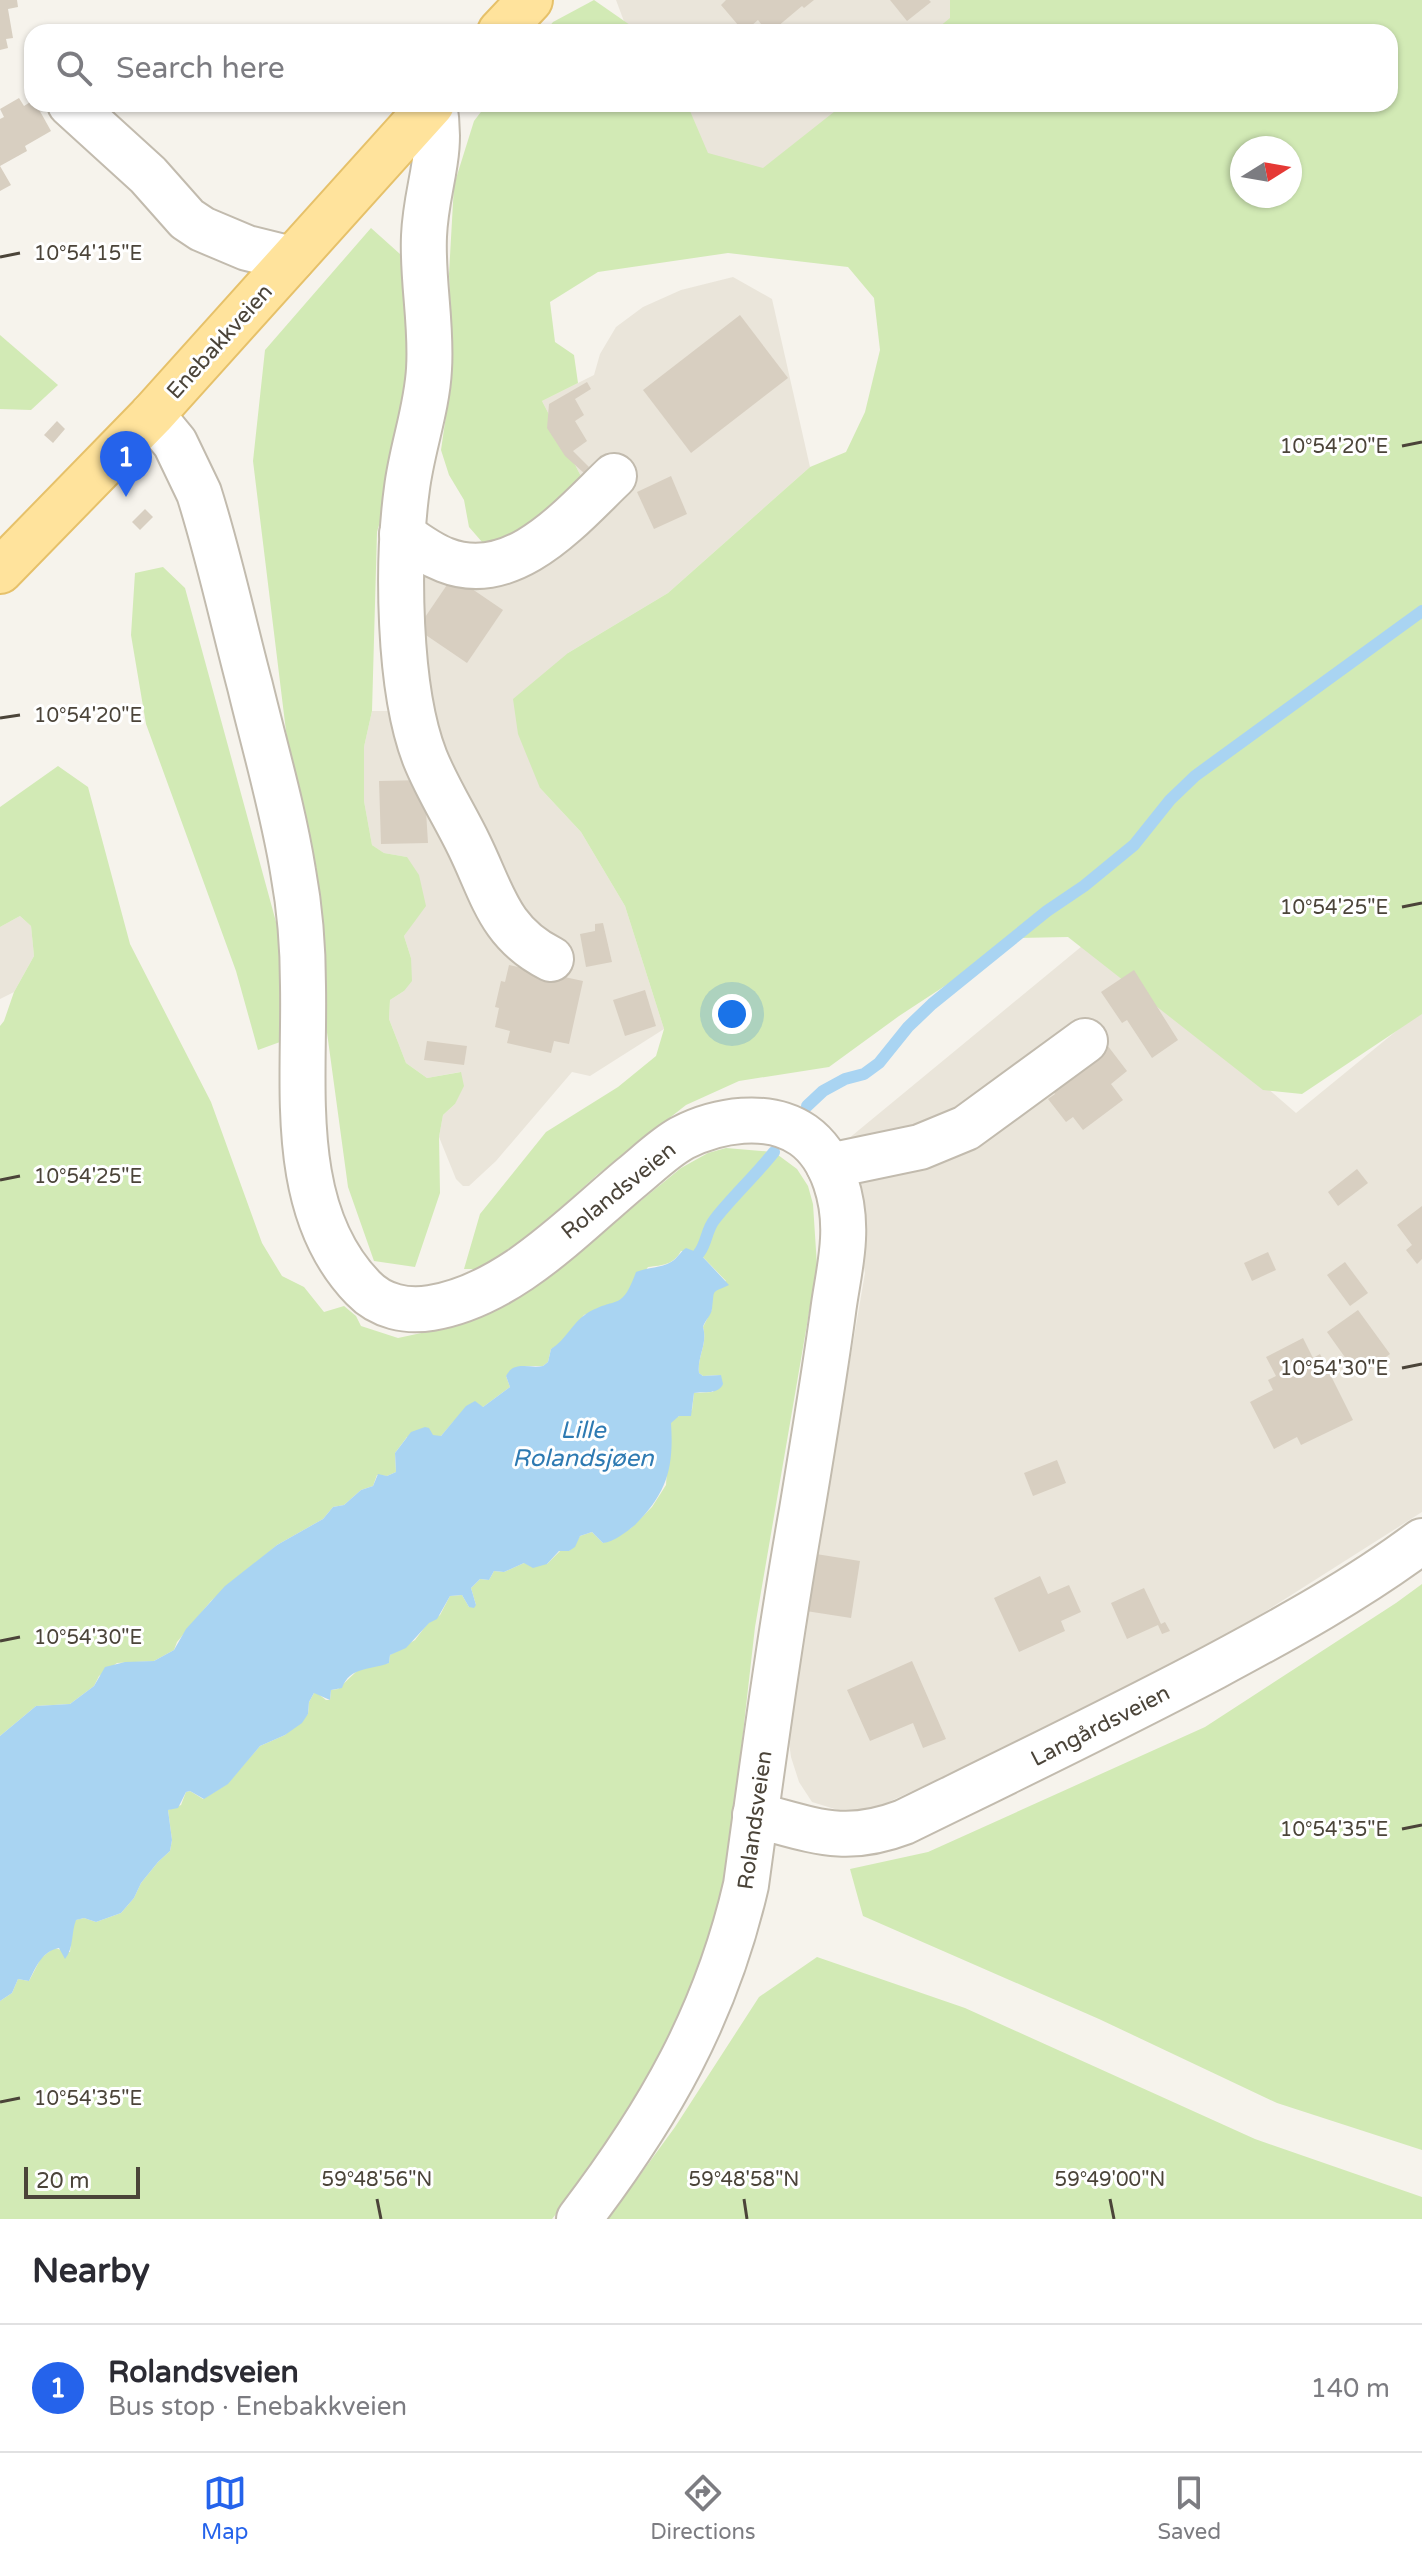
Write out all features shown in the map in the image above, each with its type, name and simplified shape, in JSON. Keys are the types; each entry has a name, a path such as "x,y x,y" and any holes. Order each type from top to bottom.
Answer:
{"main road":[{"path":"508,24 530,0"},
{"name":"Enebakkveien","path":"0,571 152,415 426,112"}],"street":[{"path":"79,112 148,175 187,219 202,229 247,248 292,259"},
{"path":"435,112 438,148 426,201 424,239 429,370 407,485 402,534 405,656 412,706 425,757 506,922 530,949 551,959"},
{"name":"Rolandsveien","path":"152,415 175,443 199,493 284,823 300,927 307,1163 314,1196 335,1250 363,1288 394,1307 416,1310 458,1302 481,1292 531,1260 677,1140 708,1127 731,1122 776,1123 798,1132 815,1145 829,1166 838,1191 843,1241 825,1374 778,1648 739,1915 730,1950 708,2009 661,2099 630,2150 579,2219"},
{"path":"402,534 448,562 477,565 501,563 526,553 554,533 614,476"},
{"path":"829,1166 920,1147 966,1128 1085,1041"},
{"name":"Langårdsveien","path":"755,1815 845,1835 877,1832 904,1822 1257,1644 1337,1597 1422,1541"}],"shaded area":[{"path":"616,0 972,0 958,24 625,24"},
{"path":"664,112 864,112 758,206"},
{"path":"733,277 772,299 810,467 668,593 568,653 540,788 581,832 625,906 664,1029 590,1076 572,1072 496,1161 469,1186 463,1186 456,1179 439,1137 443,1115 455,1104 460,1072 427,1078 406,1063 389,1019 390,1000 404,991 411,958 404,936 414,921 407,857 384,853 372,845 364,801 364,747 372,711 430,711 411,584 450,543 489,550 585,484 542,401 594,375 600,354 616,327 643,307 681,290"},
{"path":"20,916 31,926 34,956 14,992 0,999 0,927"},
{"path":"1093,937 1296,1113 1422,1010 1422,1512 1241,1627 999,1762 994,1754 873,1809 838,1810 812,1802 799,1782 787,1728 865,1273 842,1144"}],"green space":[{"path":"594,0 628,24 551,24"},
{"path":"950,0 1422,0 1422,1014 1302,1094 1263,1090 1068,937 1018,938 899,1016 829,1067 739,1081 686,1105 597,1175 493,1269 464,1269 480,1214 546,1132 618,1087 656,1056 664,1029 625,906 581,832 540,788 518,734 513,699 568,653 668,593 810,467 846,452 865,412 880,350 874,298 848,267 728,253 598,272 550,302 555,342 574,355 578,383 542,401 585,484 543,523 489,550 469,527 464,500 449,475 441,450 453,367 449,274 454,185 474,121 481,112 690,112 708,153 763,168 834,112 1398,112 1398,24 943,24 950,18"},
{"path":"371,228 400,254 408,280 412,391 407,429 377,532 372,711 364,747 364,801 372,845 384,853 407,857 419,875 426,906 404,936 411,958 412,981 390,1000 389,1019 406,1063 427,1078 461,1072 464,1086 455,1104 443,1115 439,1137 440,1193 415,1267 374,1261 348,1187 253,461 265,350"},
{"path":"0,335 58,385 31,410 0,409"},
{"path":"163,567 185,588 285,955 280,1042 258,1050 236,971 146,724 131,635 135,573"},
{"path":"58,766 88,787 130,944 211,1102 262,1243 282,1276 304,1287 324,1312 344,1306 356,1316 361,1326 398,1338 488,1314 583,1248 681,1168 708,1153 726,1148 774,1152 797,1169 808,1186 813,1204 817,1266 755,1627 724,1901 687,2010 603,2155 552,2219 0,2219 0,2001 12,1993 18,1979 29,1981 41,1958 54,1948 70,1952 75,1920 84,1918 96,1922 121,1913 134,1898 141,1883 170,1851 172,1840 168,1810 181,1805 186,1792 190,1791 203,1799 227,1784 260,1746 285,1735 308,1714 314,1693 330,1700 331,1690 338,1689 359,1669 389,1663 390,1655 415,1640 428,1623 440,1615 450,1596 462,1595 469,1607 476,1605 471,1588 480,1579 489,1580 494,1571 504,1572 524,1563 547,1564 560,1551 569,1551 580,1536 592,1532 603,1543 631,1528 652,1507 666,1485 670,1423 692,1410 694,1393 713,1392 721,1375 703,1376 699,1373 699,1367 703,1327 712,1309 712,1294 726,1281 699,1253 681,1251 671,1262 648,1267 629,1294 618,1302 584,1315 562,1343 551,1349 548,1362 543,1366 526,1366 506,1376 510,1387 483,1407 479,1406 453,1422 441,1436 407,1437 395,1453 396,1472 387,1476 377,1475 373,1486 361,1490 344,1505 333,1507 323,1519 277,1545 211,1601 177,1642 174,1650 154,1661 117,1663 70,1704 36,1706 0,1736 0,1026 34,956 31,926 20,916 0,927 0,807"},
{"path":"1422,1584 1422,2150 1277,2103 1099,2019 863,1916 850,1869 928,1852 1205,1727"},
{"path":"817,1957 965,2008 1255,2139 1422,2197 1422,2219 608,2219 675,2127 759,1997"}],"water":[{"name":"Lille Rolandsjøen","path":"686,1248 699,1253 729,1285 714,1295 703,1327 699,1367 699,1373 703,1376 721,1375 723,1384 715,1391 694,1393 691,1416 679,1416 671,1423 671,1453 666,1479 646,1513 635,1525 611,1541 603,1543 592,1532 580,1536 575,1547 569,1551 559,1551 547,1564 533,1568 524,1563 504,1572 494,1571 489,1580 480,1579 471,1588 476,1605 474,1608 469,1607 462,1595 450,1596 437,1619 429,1623 406,1648 390,1655 389,1663 356,1672 342,1688 331,1690 330,1700 314,1693 302,1723 260,1746 228,1784 204,1799 186,1792 178,1808 168,1810 172,1840 170,1851 141,1883 134,1898 121,1913 96,1922 84,1918 76,1920 65,1959 59,1948 48,1952 29,1981 18,1979 12,1993 0,2001 0,1736 36,1706 70,1704 94,1686 105,1667 125,1662 154,1661 174,1650 186,1629 225,1586 277,1545 323,1519 333,1507 344,1505 361,1490 373,1486 378,1474 387,1476 396,1472 395,1453 411,1432 425,1427 433,1435 441,1436 466,1406 475,1401 483,1407 510,1387 506,1376 513,1368 538,1367 548,1362 551,1349 581,1318 596,1308 622,1298 636,1272 667,1264"}],"building":[{"path":"0,0 17,0 18,7 8,9 13,38 6,39 8,48 0,50"},
{"path":"726,0 814,0 781,24 761,24 758,20 753,24 737,24 721,5"},
{"path":"890,0 929,0 931,2 907,21"},
{"path":"19,98 24,112 40,112 51,131 25,146 27,151 0,166 0,119 4,117 0,109"},
{"path":"0,166 11,185 0,191"},
{"path":"740,315 788,378 691,453 643,390"},
{"path":"587,382 591,389 575,399 584,415 575,421 587,441 573,451 589,467 584,473 565,456 547,428 549,404"},
{"path":"57,421 65,429 53,443 44,435"},
{"path":"671,476 687,514 654,529 637,492"},
{"path":"145,509 153,517 140,530 132,522"},
{"path":"453,576 503,610 467,663 417,629"},
{"path":"424,780 428,843 381,844 379,781"},
{"path":"603,923 612,962 586,967 580,934 595,931 595,924"},
{"path":"509,965 583,981 569,1044 554,1041 551,1053 507,1043 510,1031 495,1027 499,1008 495,1007 501,981 505,982"},
{"path":"1134,970 1178,1040 1152,1058 1127,1020 1122,1023 1101,992"},
{"path":"645,990 656,1026 625,1036 613,1000"},
{"path":"1101,1037 1127,1071 1111,1084 1123,1100 1083,1130 1073,1117 1066,1122 1048,1099 1055,1094 1045,1082"},
{"path":"427,1041 467,1046 464,1065 424,1060"},
{"path":"1357,1169 1368,1183 1338,1206 1328,1192"},
{"path":"1422,1206 1422,1259 1417,1264 1406,1250 1412,1245 1397,1225"},
{"path":"1268,1252 1276,1270 1252,1281 1244,1263"},
{"path":"1345,1262 1368,1293 1350,1306 1327,1275"},
{"path":"1358,1310 1390,1354 1359,1377 1327,1332"},
{"path":"1303,1338 1313,1358 1320,1354 1353,1420 1301,1445 1297,1437 1274,1449 1250,1402 1273,1390 1268,1380 1276,1376 1266,1357"},
{"path":"1057,1460 1066,1483 1033,1496 1024,1473"},
{"path":"816,1554 860,1561 851,1618 806,1611"},
{"path":"1040,1576 1048,1594 1069,1585 1081,1612 1061,1621 1065,1631 1019,1652 994,1598"},
{"path":"1144,1588 1161,1624 1165,1622 1170,1631 1162,1634 1158,1625 1127,1639 1111,1603"},
{"path":"912,1661 946,1739 923,1748 913,1723 870,1741 847,1690"}],"waterway":[{"path":"807,1106 823,1091 845,1079 864,1074 879,1063 908,1027 932,1004 1134,845 1170,800 1195,776 1422,611"},
{"path":"699,1253 715,1219 774,1152"}],"place":[{"name":"Rolandsveien","path":"126,497"}]}
